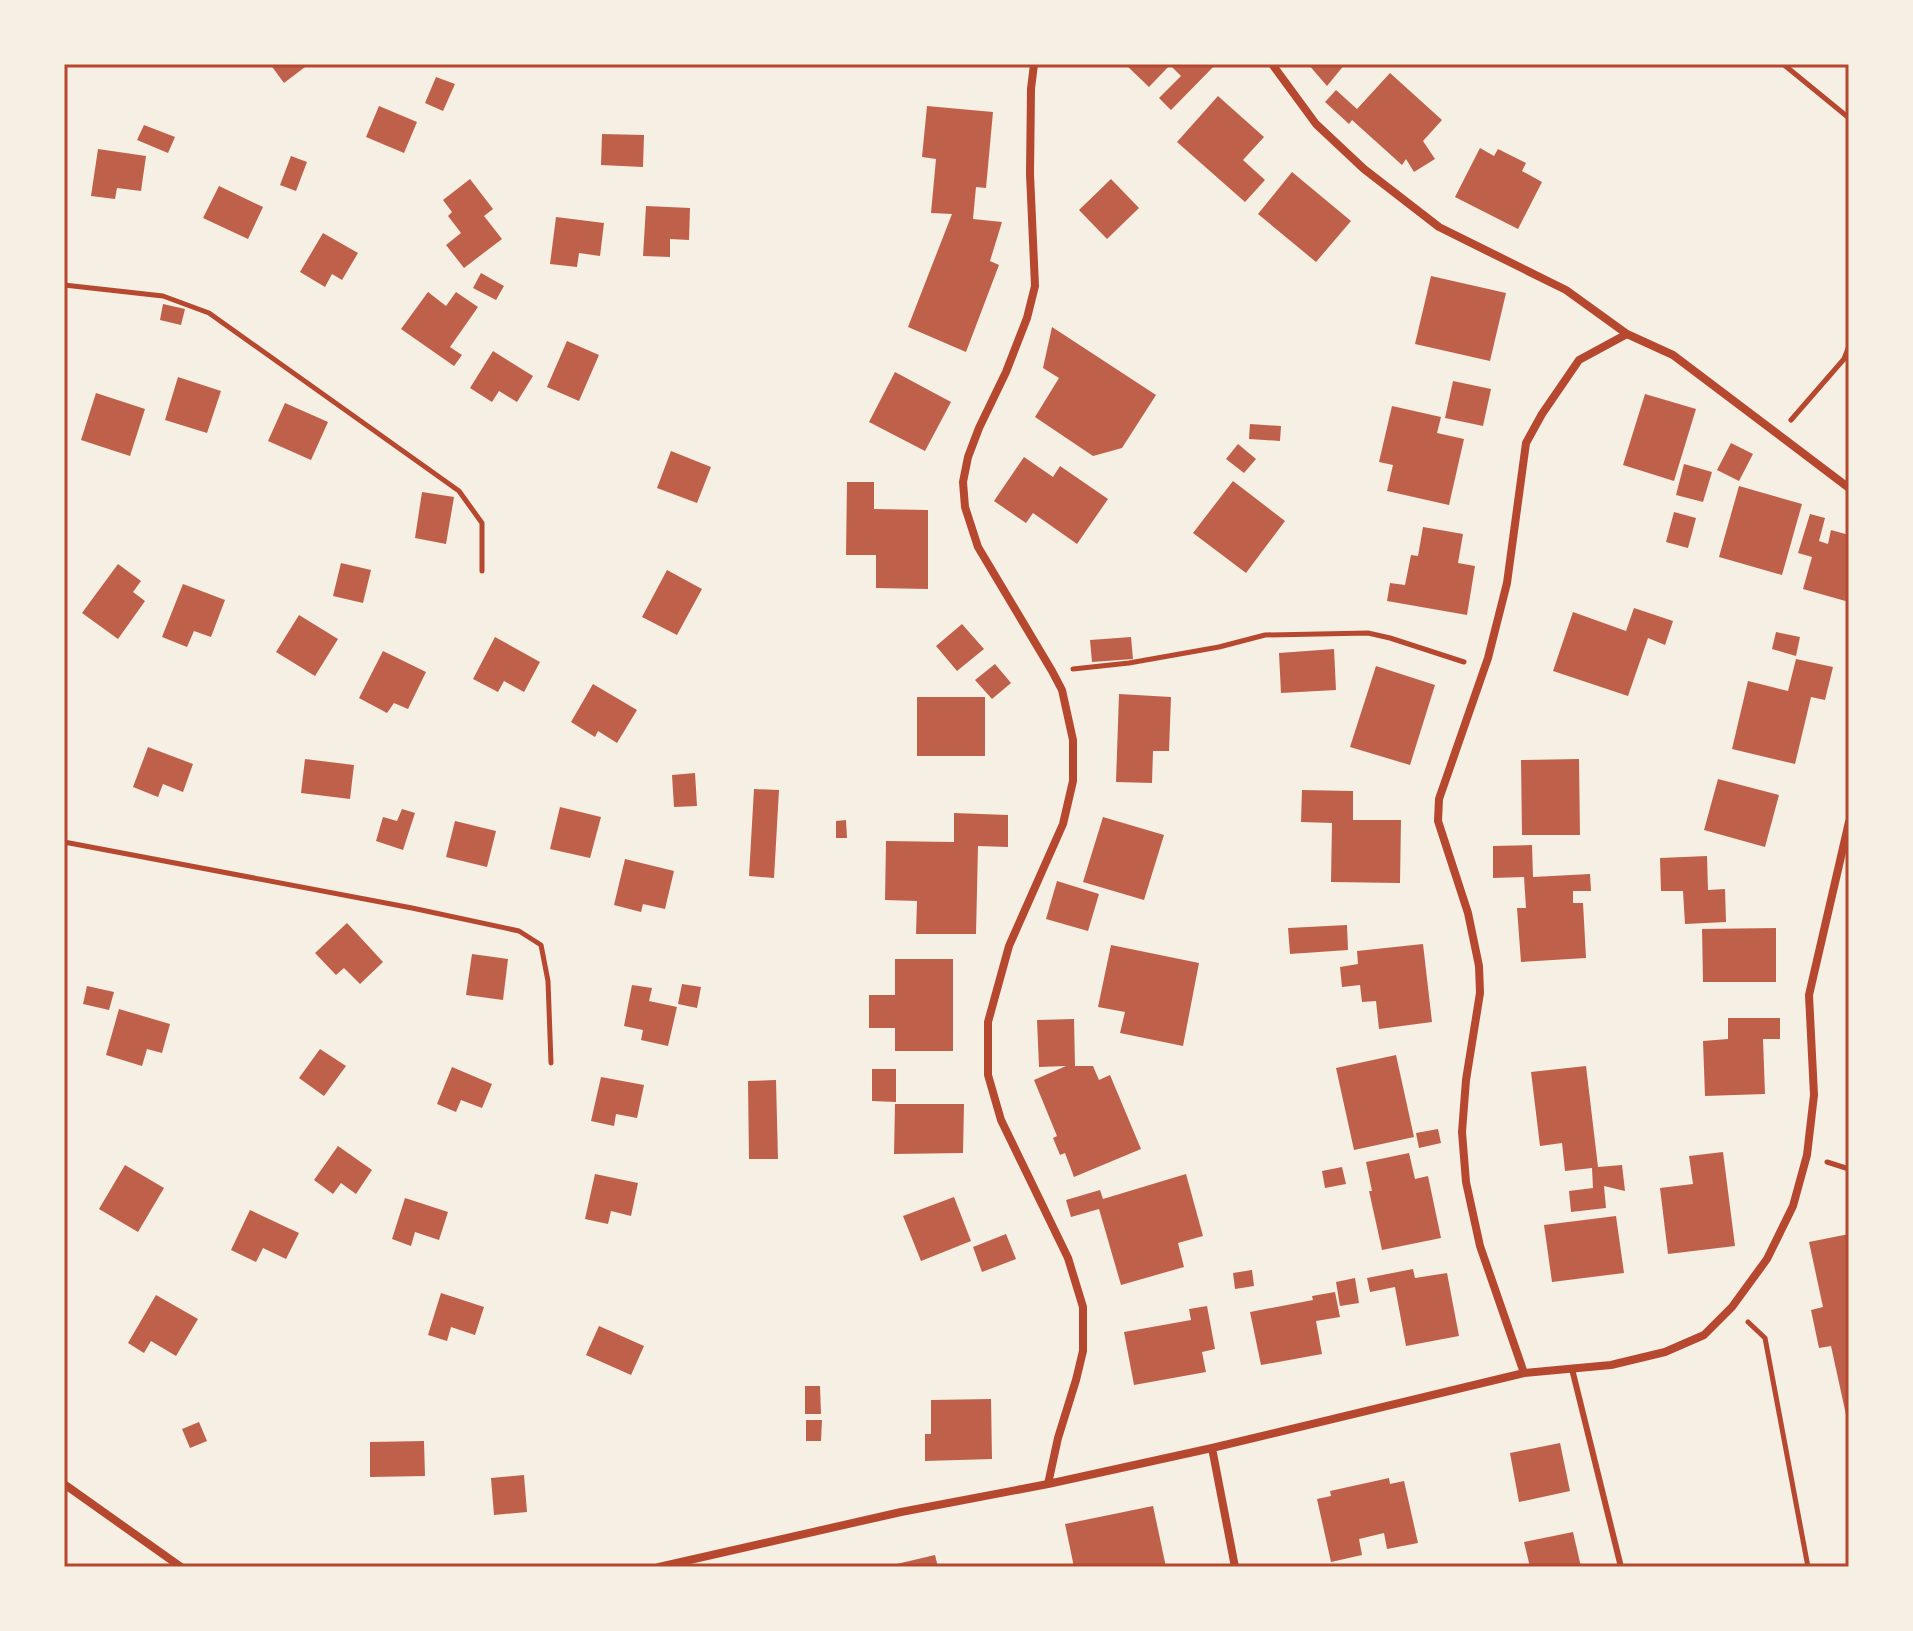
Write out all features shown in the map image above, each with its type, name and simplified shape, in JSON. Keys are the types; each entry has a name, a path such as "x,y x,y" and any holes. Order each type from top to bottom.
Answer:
{"street":[{"path":"1034,64 1030,174 1035,286 1027,318 1006,372 968,457 963,482 965,507 978,547 1042,651 1062,690 1073,740 1073,781 1063,824 1009,946 988,1022 988,1075 1001,1120 1068,1258 1083,1307 1083,1351 1048,1484"},
{"path":"1272,64 1316,124 1364,169 1439,227 1566,290 1627,334 1673,355 1849,488"},
{"path":"1524,1373 1480,1246 1466,1182 1462,1132 1466,1080 1480,993 1479,966 1468,913 1438,821 1439,799 1484,668 1507,583 1526,443 1579,360 1627,334"},
{"path":"659,1567 901,1512 1212,1448 1524,1373 1611,1365 1665,1352 1704,1335 1732,1307 1767,1259 1793,1206 1807,1155 1814,1095 1809,995 1849,822"},
{"path":"1212,1448 1235,1567"},
{"path":"64,1484 181,1567"}],"lane":[{"path":"1572,1369 1621,1567"}],"path":[{"path":"1783,64 1849,118"},
{"path":"64,285 163,296 209,313 459,491 482,523 482,571"},
{"path":"1778,435 1844,359 1849,346"},
{"path":"1052,671 1129,663 1219,647 1265,635 1368,633 1484,668"},
{"path":"64,842 519,931 541,945 548,981 551,1063"},
{"path":"1732,1307 1765,1338 1808,1567"}],"building":[{"path":"270,64 309,64 284,83"},
{"path":"1125,64 1216,64 1171,110 1159,98 1181,76 1170,65 1149,87"},
{"path":"1308,64 1345,64 1327,86"},
{"path":"1390,73 1442,120 1423,141 1435,159 1414,172 1406,159 1402,165 1352,120 1349,124 1325,102 1336,90 1357,109"},
{"path":"436,77 455,84 443,111 425,103"},
{"path":"1218,96 1264,137 1243,160 1265,180 1245,202 1177,142"},
{"path":"379,106 417,122 404,153 366,137"},
{"path":"927,106 993,112 986,188 976,187 973,219 1002,222 990,261 999,265 966,352 908,327 952,214 931,213 936,159 922,157"},
{"path":"144,125 175,137 168,153 137,140"},
{"path":"602,134 644,135 643,167 601,165"},
{"path":"1480,148 1494,156 1498,149 1526,163 1522,171 1542,182 1518,229 1455,197"},
{"path":"98,149 146,156 141,191 117,188 115,199 91,196"},
{"path":"291,156 307,162 296,191 280,185"},
{"path":"1292,172 1351,221 1316,262 1258,214"},
{"path":"470,179 493,209 484,216 502,239 464,268 446,245 461,233 448,216 452,212 443,200"},
{"path":"1111,179 1139,208 1107,239 1079,210"},
{"path":"219,186 263,207 248,239 203,218"},
{"path":"646,206 690,208 689,240 670,239 670,257 643,256"},
{"path":"556,217 604,223 600,256 579,253 577,267 550,264"},
{"path":"323,233 358,253 342,280 332,274 325,287 300,272"},
{"path":"481,273 504,286 496,300 473,288"},
{"path":"1431,276 1506,293 1490,361 1415,344"},
{"path":"428,292 446,306 456,292 478,307 450,347 462,355 454,366 401,329"},
{"path":"163,304 185,309 181,325 160,320"},
{"path":"1052,327 1156,395 1122,448 1093,456 1035,417 1059,378 1043,368"},
{"path":"567,341 599,355 579,401 547,387"},
{"path":"493,351 533,376 517,402 499,391 492,402 470,388"},
{"path":"895,372 951,402 925,451 869,422"},
{"path":"178,377 221,391 207,433 165,420"},
{"path":"1453,381 1491,389 1483,426 1445,418"},
{"path":"96,393 145,409 130,456 81,440"},
{"path":"1645,394 1696,409 1674,481 1623,465"},
{"path":"285,403 328,422 311,460 268,441"},
{"path":"1392,406 1441,417 1437,433 1464,439 1449,505 1387,491 1393,465 1379,462"},
{"path":"1250,424 1281,426 1280,441 1249,439"},
{"path":"1731,443 1753,454 1739,481 1717,470"},
{"path":"1238,444 1256,459 1244,473 1226,459"},
{"path":"671,451 711,467 697,503 657,488"},
{"path":"1024,457 1053,477 1060,466 1108,499 1077,544 1033,513 1026,523 994,501"},
{"path":"1684,464 1712,472 1703,502 1676,495"},
{"path":"1233,481 1285,521 1246,573 1193,533"},
{"path":"847,482 874,482 874,509 928,510 928,589 876,588 876,555 846,555"},
{"path":"1739,486 1802,504 1782,575 1719,557"},
{"path":"422,492 454,497 446,544 415,538"},
{"path":"1674,512 1696,518 1688,548 1666,542"},
{"path":"1810,514 1825,518 1819,541 1828,544 1831,530 1849,535 1849,602 1803,589 1812,557 1798,553"},
{"path":"1423,527 1463,534 1458,563 1475,566 1467,615 1387,601 1390,583 1405,585 1411,555 1418,556"},
{"path":"341,563 371,570 363,603 333,596"},
{"path":"118,564 141,581 133,592 145,601 118,639 82,613"},
{"path":"667,570 702,589 677,635 642,617"},
{"path":"183,584 225,600 211,637 194,631 187,647 162,637"},
{"path":"1634,608 1673,621 1665,645 1648,638 1628,696 1553,671 1573,612 1626,631"},
{"path":"299,615 338,639 315,676 276,652"},
{"path":"962,624 984,649 957,671 936,646"},
{"path":"1776,632 1800,637 1796,656 1772,649"},
{"path":"495,637 540,662 524,692 504,681 498,692 473,679"},
{"path":"1131,637 1133,659 1092,662 1090,640"},
{"path":"1334,649 1336,690 1281,693 1279,653"},
{"path":"383,651 426,672 408,709 394,703 387,713 359,698"},
{"path":"1796,659 1833,667 1825,700 1811,697 1795,764 1732,749 1748,681 1788,691"},
{"path":"995,664 1011,683 992,699 975,680"},
{"path":"1376,666 1435,685 1410,765 1350,747"},
{"path":"593,684 637,710 617,743 598,731 595,737 571,722"},
{"path":"1119,694 1171,697 1169,751 1153,751 1152,783 1116,782"},
{"path":"917,697 985,697 985,756 917,756"},
{"path":"148,747 193,764 183,792 163,784 158,797 133,787"},
{"path":"305,759 354,765 350,799 301,793"},
{"path":"1579,759 1580,835 1522,835 1521,760"},
{"path":"695,773 697,806 674,807 672,775"},
{"path":"1718,779 1779,795 1765,847 1704,830"},
{"path":"754,789 779,790 774,878 749,876"},
{"path":"1302,790 1353,791 1353,820 1401,820 1400,883 1331,882 1332,823 1301,822"},
{"path":"560,807 601,817 590,858 550,849"},
{"path":"402,809 415,813 403,850 376,841 383,817 397,821"},
{"path":"954,813 1008,815 1008,847 978,846 976,934 916,934 917,901 885,900 886,841 954,842"},
{"path":"1103,817 1164,835 1144,900 1083,882"},
{"path":"846,820 847,838 836,838 836,821"},
{"path":"455,821 496,831 487,867 446,857"},
{"path":"1532,845 1533,877 1590,874 1591,891 1573,891 1573,903 1583,903 1586,958 1521,962 1517,908 1526,908 1524,877 1493,878 1493,846"},
{"path":"1707,856 1708,890 1725,889 1726,922 1685,924 1683,891 1661,891 1660,858"},
{"path":"625,859 674,871 665,909 643,904 641,912 614,905"},
{"path":"1057,881 1099,894 1088,931 1046,919"},
{"path":"347,923 383,962 360,984 344,968 336,975 315,953"},
{"path":"1347,925 1348,950 1290,954 1288,928"},
{"path":"1776,928 1776,982 1703,982 1702,929"},
{"path":"1423,944 1432,1022 1379,1029 1376,1001 1362,1002 1360,985 1342,987 1340,967 1358,964 1357,951"},
{"path":"1111,945 1199,963 1183,1046 1120,1033 1125,1012 1098,1007"},
{"path":"472,954 508,959 503,1000 466,995"},
{"path":"895,959 953,959 953,1051 895,1051 895,1028 869,1028 869,995 895,995"},
{"path":"682,984 701,987 697,1008 678,1004"},
{"path":"632,985 652,988 649,1001 677,1007 668,1046 641,1040 643,1030 624,1026"},
{"path":"87,986 114,992 109,1010 83,1004"},
{"path":"119,1009 170,1024 162,1053 147,1049 142,1066 106,1055"},
{"path":"1728,1018 1780,1018 1780,1039 1763,1039 1765,1094 1705,1096 1703,1041 1728,1039"},
{"path":"1074,1019 1075,1066 1093,1066 1099,1080 1110,1075 1141,1149 1074,1177 1065,1153 1060,1155 1053,1138 1057,1136 1034,1080 1066,1066 1039,1067 1037,1020"},
{"path":"320,1049 346,1066 324,1096 299,1078"},
{"path":"1396,1055 1414,1137 1354,1150 1336,1068"},
{"path":"1586,1066 1598,1167 1622,1165 1625,1191 1604,1186 1606,1208 1571,1212 1569,1191 1593,1188 1592,1168 1565,1171 1562,1143 1540,1146 1531,1072"},
{"path":"452,1067 492,1084 482,1108 461,1100 456,1112 437,1104"},
{"path":"872,1069 896,1069 896,1102 872,1101"},
{"path":"601,1077 644,1085 637,1118 616,1114 614,1126 591,1121"},
{"path":"776,1080 778,1159 749,1159 748,1081"},
{"path":"895,1104 964,1104 963,1153 894,1154"},
{"path":"1438,1129 1441,1143 1419,1148 1416,1133"},
{"path":"338,1146 372,1170 356,1194 341,1183 333,1194 314,1180"},
{"path":"1723,1152 1735,1246 1668,1254 1660,1188 1693,1184 1689,1156"},
{"path":"1409,1153 1415,1179 1428,1176 1441,1238 1382,1250 1366,1162"},
{"path":"125,1165 164,1188 138,1232 99,1209"},
{"path":"1342,1167 1346,1184 1325,1188 1322,1171"},
{"path":"595,1174 638,1183 631,1216 611,1211 608,1224 585,1219"},
{"path":"1186,1174 1203,1236 1178,1243 1184,1267 1121,1285 1099,1209 1071,1217 1066,1200 1100,1190 1103,1199"},
{"path":"954,1197 971,1241 921,1261 903,1216"},
{"path":"405,1198 448,1212 439,1240 415,1232 411,1246 392,1239"},
{"path":"250,1210 299,1233 286,1259 263,1248 256,1262 231,1250"},
{"path":"1616,1216 1624,1273 1552,1282 1544,1225"},
{"path":"1006,1234 1016,1259 982,1272 973,1247"},
{"path":"1849,1234 1848,1424 1831,1346 1819,1348 1811,1310 1823,1307 1809,1242"},
{"path":"1413,1269 1415,1278 1447,1273 1459,1336 1406,1346 1395,1287 1370,1292 1367,1278"},
{"path":"1252,1270 1254,1286 1235,1289 1233,1273"},
{"path":"1355,1278 1359,1303 1340,1306 1336,1282"},
{"path":"1335,1292 1340,1317 1316,1321 1322,1354 1261,1365 1250,1312 1313,1300 1312,1296"},
{"path":"441,1293 484,1307 475,1335 451,1327 447,1341 428,1335"},
{"path":"156,1295 198,1319 176,1356 151,1341 144,1353 128,1343"},
{"path":"1207,1306 1215,1349 1202,1352 1206,1372 1134,1385 1124,1332 1191,1320 1189,1309"},
{"path":"599,1326 644,1346 631,1375 586,1355"},
{"path":"805,1386 820,1386 821,1414 805,1414"},
{"path":"991,1399 992,1459 925,1461 925,1434 931,1434 931,1400"},
{"path":"806,1420 822,1420 821,1441 806,1441"},
{"path":"199,1422 207,1441 190,1448 182,1429"},
{"path":"424,1441 425,1476 370,1477 370,1442"},
{"path":"1560,1443 1570,1491 1519,1502 1510,1453"},
{"path":"524,1475 527,1512 494,1515 491,1478"},
{"path":"1389,1478 1390,1484 1404,1481 1418,1543 1387,1549 1384,1533 1359,1539 1362,1555 1331,1562 1317,1499 1331,1496 1330,1491"},
{"path":"1153,1506 1166,1567 1074,1567 1065,1524"},
{"path":"1573,1532 1581,1567 1530,1567 1524,1542"},
{"path":"935,1555 938,1567 888,1567 888,1566"}]}
